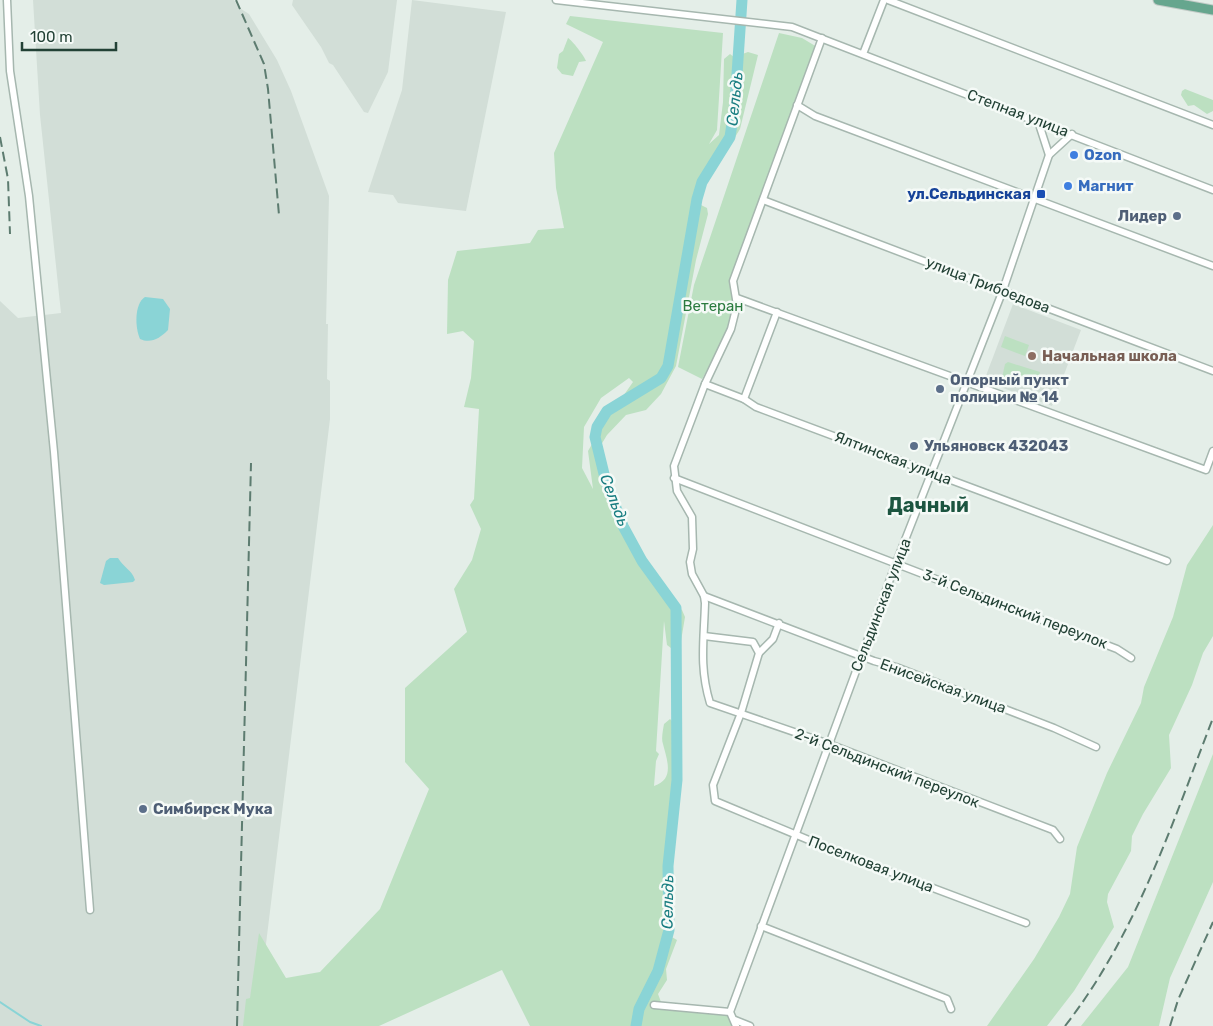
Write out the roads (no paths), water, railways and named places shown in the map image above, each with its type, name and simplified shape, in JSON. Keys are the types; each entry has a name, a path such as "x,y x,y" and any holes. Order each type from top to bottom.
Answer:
{"main road":[{"path":"1158,0 1213,10"}],"street":[{"path":"7,0 10,71 29,196 54,452 90,910"},
{"name":"Степная улица","path":"556,0 792,27 1213,190"},
{"path":"863,54 886,0 1213,125"},
{"path":"759,653 753,642 704,636 704,596 692,574 690,562 693,549 692,518 678,491 674,478 674,466 705,384 727,342 737,305 737,298 732,290 733,281 822,38"},
{"path":"797,106 815,116 1213,266"},
{"path":"1038,121 1049,155"},
{"name":"Сельдинская улица","path":"730,1012 760,926 896,563 1003,290 1049,155 1072,134"},
{"name":"улица Грибоедова","path":"763,200 1213,371"},
{"path":"737,298 1206,470 1213,451"},
{"path":"744,399 777,312"},
{"name":"Ялтинская улица","path":"705,384 744,399 756,407 1167,561"},
{"name":"3-й Сельдинский переулок","path":"674,478 1116,649 1131,658"},
{"name":"Енисейская улица","path":"704,596 779,623 861,656 896,667 1036,721 1096,747"},
{"path":"741,713 759,653 773,639 779,623"},
{"name":"2-й Сельдинский переулок","path":"704,636 702,672 710,703 829,744 1053,830 1060,839"},
{"name":"Поселковая улица","path":"741,713 714,785 713,797 718,804 1026,922"},
{"path":"760,926 947,999 951,1009"},
{"path":"654,1006 730,1012 736,1023 750,1026"}],"water":[{"path":"145,297 163,299 170,309 168,330 159,338 148,341 140,339 136,316 141,300"},
{"path":"110,558 118,558 135,580 133,582 104,585 100,583 106,561"}],"waterway":[{"name":"Сельдь","path":"636,1026 639,1009 658,971 669,930 668,866 677,780 676,608 642,561 623,526 606,482 595,437 597,427 607,411 661,378 668,366 697,199 702,182 730,137 735,104 742,0"},
{"path":"0,1002 30,1022 41,1026"}],"railway":[{"path":"236,0 264,64 268,89 279,215"},
{"path":"0,137 8,179 10,234"},
{"path":"237,1026 251,463"},
{"path":"1065,1026 1090,991 1132,917 1167,838 1213,718"},
{"path":"1170,1026 1178,1000 1213,922"}],"place":[{"name":"Ozon","path":"1074,155"},
{"name":"Магнит","path":"1068,186"},
{"name":"ул.Сельдинская","path":"1041,194"},
{"name":"Лидер","path":"1177,216"},
{"name":"Начальная школа","path":"1032,356"},
{"name":"Опорный пункт полиции № 14","path":"940,389"},
{"name":"Ульяновск 432043","path":"914,446"},
{"name":"Симбирск Мука","path":"143,809"}],"district":[{"name":"Дачный","path":"928,505"}],"park label":[{"name":"Ветеран","path":"713,306"}]}
